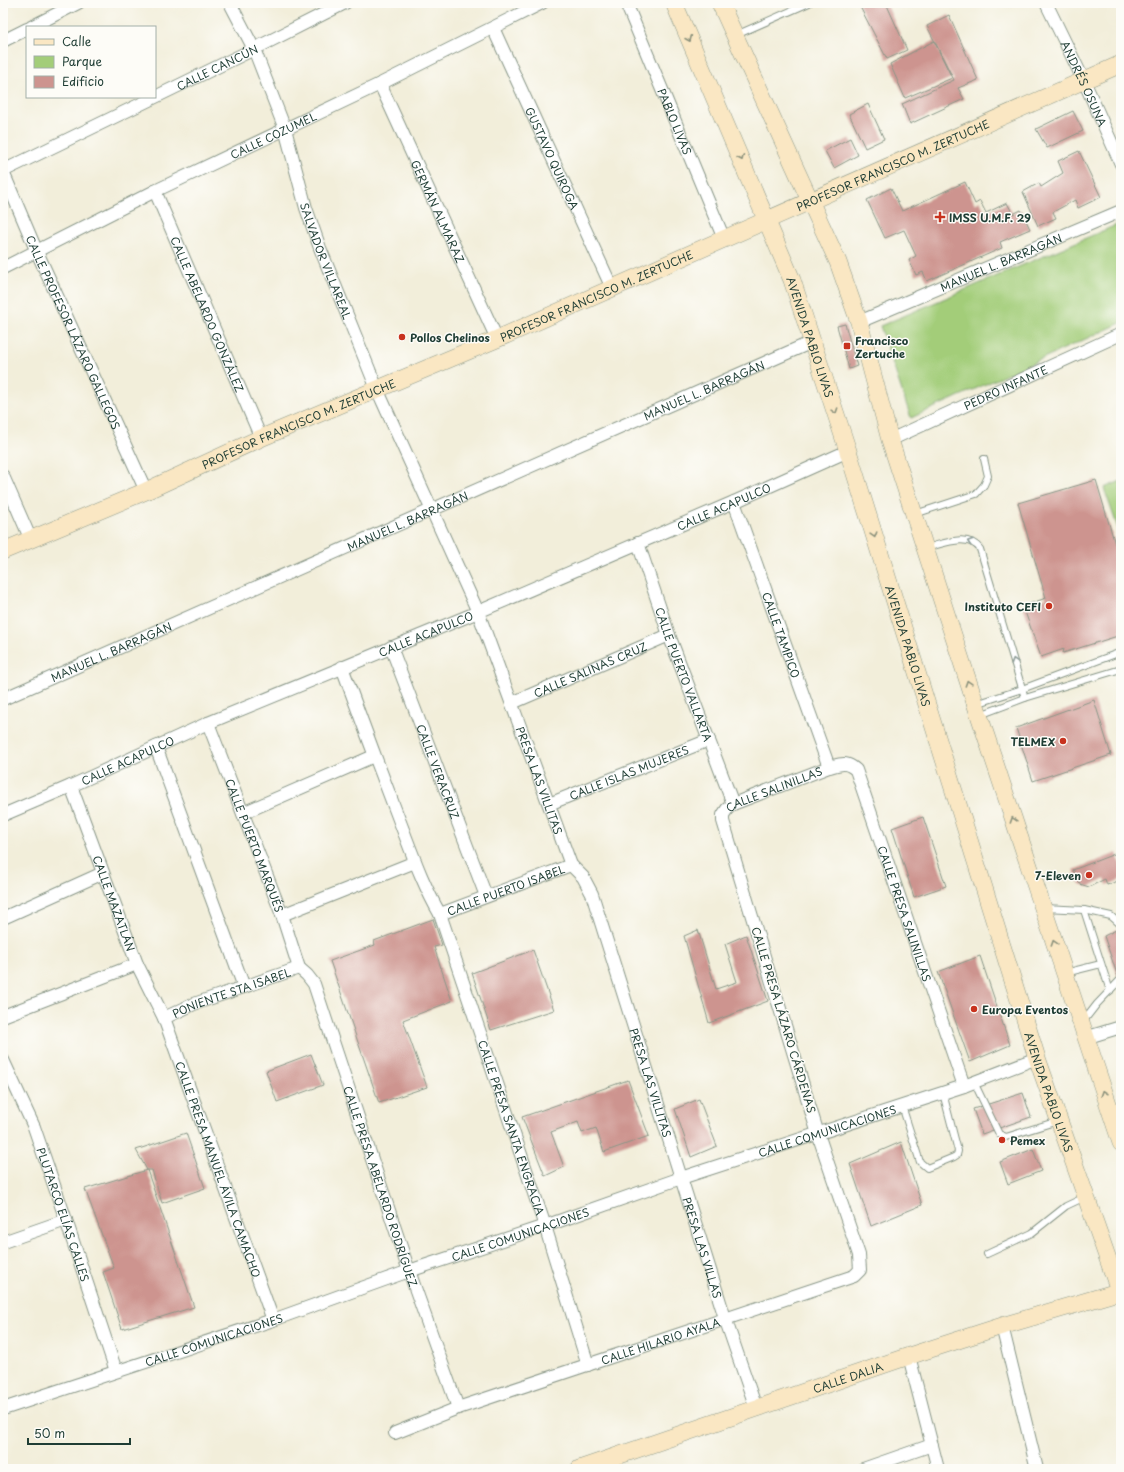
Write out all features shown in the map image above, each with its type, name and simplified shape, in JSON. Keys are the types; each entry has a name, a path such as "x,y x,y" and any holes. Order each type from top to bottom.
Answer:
{"main road":[{"name":"AVENIDA PABLO LIVAS","path":"674,3 792,280 848,451 1037,1058 1120,1293"},
{"path":"720,3 838,262 859,322 890,440 1042,908 1121,1143"},
{"name":"PROFESOR FRANCISCO M. ZERTUCHE","path":"3,551 146,490 261,438 496,339 724,240 810,200 1121,64"},
{"name":"CALLE DALIA","path":"582,1468 909,1356 1002,1326 1120,1293"}],"street":[{"path":"33,26 78,3"},
{"name":"SALVADOR VILLAREAL","path":"230,3 254,49 285,129 306,208 320,248 377,389"},
{"name":"CALLE CANCÚN","path":"156,97 345,3"},
{"name":"CALLE COZUMEL","path":"3,268 154,191 380,84 542,3"},
{"name":"PABLO LIVAS","path":"626,3 724,240"},
{"name":"ANDRÉS OSUNA","path":"1046,3 1084,81 1121,164"},
{"name":"GUSTAVO QUIROGA","path":"493,28 612,288"},
{"path":"3,41 26,30"},
{"name":"GERMÁN ALMARAZ","path":"380,84 496,339"},
{"name":"CALLE CANCÚN","path":"3,172 154,98"},
{"name":"CALLE PROFESOR LÁZARO GALLEGOS","path":"3,172 37,252 146,490"},
{"name":"CALLE ABELARDO GONZÁLEZ","path":"154,191 261,438"},
{"name":"MANUEL L. BARRAGÁN","path":"859,322 1121,210"},
{"name":"PEDRO INFANTE","path":"890,440 1121,334"},
{"name":"MANUEL L. BARRAGÁN","path":"3,699 812,342"},
{"name":"PRESA LAS VILLITAS","path":"377,389 478,612 571,865 583,877 592,894 681,1178"},
{"name":"CALLE ACAPULCO","path":"3,815 71,786 208,723 478,612 734,502 848,451"},
{"path":"3,476 31,540"},
{"name":"CALLE TAMPICO","path":"734,502 829,767"},
{"name":"CALLE PUERTO VALLARTA","path":"638,543 669,635 733,804"},
{"name":"CALLE SALINAS CRUZ","path":"512,703 669,635"},
{"name":"CALLE VERACRUZ","path":"391,647 486,896"},
{"path":"342,667 374,756 415,862 430,898 440,914"},
{"name":"CALLE PUERTO MARQUÉS","path":"208,723 282,915 299,968"},
{"name":"CALLE ISLAS MUJERES","path":"549,804 709,740"},
{"path":"156,747 244,987"},
{"path":"243,813 374,756"},
{"name":"CALLE PRESA SALINILLAS","path":"829,767 844,763 851,765 856,770 969,1084"},
{"name":"CALLE SALINILLAS","path":"723,815 733,804 829,767"},
{"name":"CALLE MAZATLÁN","path":"71,786 137,964 164,1018"},
{"name":"CALLE PRESA LÁZARO CÁRDENAS","path":"723,815 818,1134 859,1255 860,1270"},
{"path":"282,915 415,862"},
{"name":"CALLE PUERTO ISABEL","path":"440,914 571,865"},
{"path":"3,918 103,873"},
{"name":"CALLE PRESA SANTA ENGRACIA","path":"440,914 545,1226 588,1365"},
{"path":"3,1016 137,964"},
{"name":"PONIENTE STA ISABEL","path":"164,1018 194,1004 299,968"},
{"name":"CALLE PRESA ABELARDO RODRÍGUEZ","path":"299,968 314,984 409,1271 458,1408"},
{"name":"CALLE PRESA MANUEL ÁVILA CAMACHO","path":"164,1018 273,1320"},
{"path":"1083,1032 1121,1027"},
{"name":"CALLE COMUNICACIONES","path":"3,1409 273,1320 409,1271 545,1226 681,1178 943,1093 1037,1058"},
{"name":"PLUTARCO ELÍAS CALLES","path":"3,1060 34,1127 116,1371"},
{"name":"PRESA LAS VILLAS","path":"681,1178 756,1408"},
{"path":"3,1242 66,1220"},
{"name":"CALLE HILARIO AYALA","path":"395,1433 458,1408 854,1276 860,1270"},
{"path":"1002,1326 1037,1469"},
{"path":"909,1356 938,1469"},
{"path":"862,1469 932,1445"}],"lane":[{"path":"735,36 809,3"},
{"path":"915,514 976,494 984,485 988,476 984,459"},
{"path":"926,548 957,540 966,540 972,541 980,549 1025,698"},
{"path":"977,710 1022,689 1121,652"},
{"path":"977,710 1025,698 1121,669"},
{"path":"1042,908 1084,910 1111,916 1121,925"},
{"path":"1084,910 1110,991"},
{"path":"1064,973 1101,964"},
{"path":"1083,1032 1097,1004 1119,981"},
{"path":"969,1084 999,1134 1006,1137 1059,1121"},
{"path":"902,1106 920,1162 927,1168 954,1157 957,1155 958,1151 943,1093"},
{"path":"987,1254 1032,1233 1066,1206 1086,1196"}],"green space":[{"path":"1121,223 1121,323 911,418 880,326"},
{"path":"1121,481 1121,534 1120,534 1104,488"}],"building":[{"path":"858,3 886,3 907,50 887,59"},
{"path":"949,15 978,80 958,88 964,99 910,124 902,104 954,80 927,26"},
{"path":"934,41 952,78 905,98 890,64"},
{"path":"868,104 884,139 865,148 849,114"},
{"path":"1073,111 1083,131 1047,148 1036,129"},
{"path":"850,138 858,155 834,168 825,151"},
{"path":"1079,151 1101,197 1078,208 1075,200 1053,212 1056,218 1038,226 1023,192 1039,183 1041,187 1063,173 1058,161"},
{"path":"965,182 975,204 980,201 986,213 1007,203 1013,214 1021,210 1030,229 1000,242 1002,248 927,281 923,272 916,275 909,260 916,256 904,230 885,238 867,200 891,188 902,211"},
{"name":"Francisco Zertuche","path":"845,324 857,366 849,369 837,326"},
{"path":"1096,480 1115,544 1121,542 1121,635 1063,653 1064,649 1041,657 1023,606 1046,598 1018,503"},
{"name":"TELMEX","path":"1094,700 1111,755 1033,781 1016,728"},
{"path":"923,817 946,886 914,897 892,828"},
{"path":"1117,853 1121,865 1121,880 1107,885 1105,879 1089,887 1080,884 1073,870"},
{"path":"433,919 442,945 434,947 452,1001 403,1020 427,1087 379,1103 330,961 375,945 374,941"},
{"path":"1118,929 1121,939 1121,986 1104,936"},
{"path":"698,930 716,989 737,982 725,944 746,935 768,1001 709,1023 684,936"},
{"path":"533,950 554,1010 491,1030 472,973"},
{"name":"Europa Eventos","path":"980,956 1010,1045 970,1062 938,972"},
{"path":"311,1054 323,1085 277,1102 266,1071"},
{"path":"628,1080 649,1136 604,1152 596,1128 582,1133 578,1122 551,1132 564,1167 545,1176 522,1117"},
{"path":"1023,1093 1031,1117 982,1134 973,1109"},
{"path":"699,1099 717,1146 691,1157 675,1109"},
{"path":"186,1133 205,1188 162,1203 152,1170 147,1170 136,1150"},
{"path":"901,1142 922,1205 871,1226 850,1164"},
{"path":"1033,1149 1041,1171 1008,1184 1000,1162"},
{"path":"147,1170 194,1307 122,1329 103,1272 114,1268 85,1189"}],"place":[{"name":"IMSS U.M.F. 29","path":"940,217"},
{"name":"Pollos Chelinos","path":"402,337"},
{"name":"Francisco Zertuche","path":"847,346"},
{"name":"Instituto CEFI","path":"1049,606"},
{"name":"TELMEX","path":"1063,741"},
{"name":"7-Eleven","path":"1089,875"},
{"name":"Europa Eventos","path":"974,1009"},
{"name":"Pemex","path":"1002,1140"}]}
